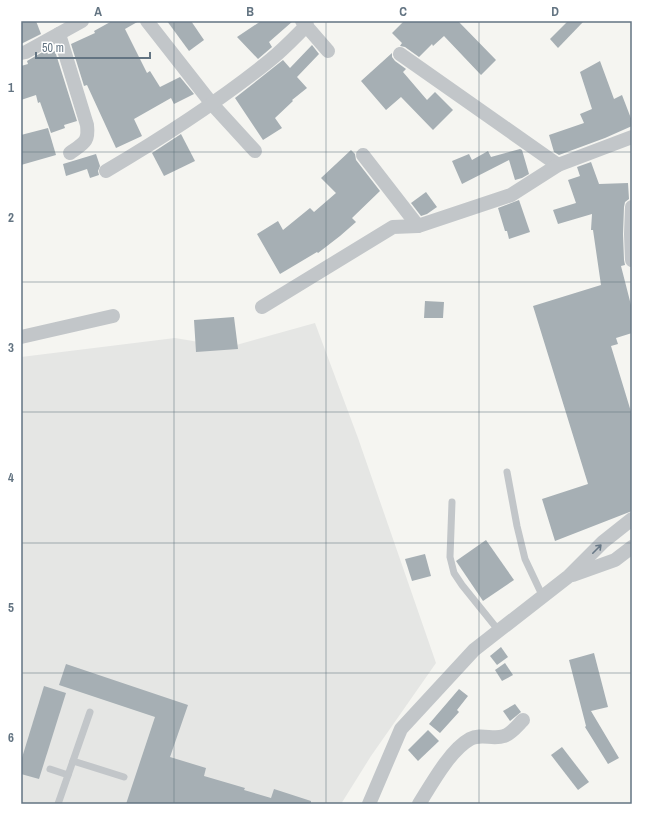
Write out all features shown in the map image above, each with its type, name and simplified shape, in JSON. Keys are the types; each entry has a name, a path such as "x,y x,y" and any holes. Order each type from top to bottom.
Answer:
{"street":[{"path":"21,53 26,52 82,21"},
{"path":"147,21 212,104 255,151"},
{"path":"106,171 212,104 270,60 305,23 328,51"},
{"path":"59,34 87,125 88,135 84,143 70,152"},
{"path":"400,54 558,165"},
{"path":"262,307 393,227 418,226 511,195 558,165 632,137"},
{"path":"363,155 418,226"},
{"path":"632,207 632,260"},
{"path":"21,337 113,316"},
{"path":"369,804 401,729 474,650 569,576 604,542 632,518"},
{"path":"569,576 615,560 632,547"},
{"path":"419,804 448,760 460,747 470,739 478,736 504,736 510,733 523,720"}],"lane":[{"path":"507,472 517,526 525,558 543,597"},
{"path":"452,502 450,557 454,573 498,631"},
{"path":"58,804 90,712"},
{"path":"73,761 124,778"},
{"path":"50,769 68,774"}],"shaded area":[{"path":"315,323 358,438 436,663 371,756 341,804 21,804 21,357 175,338 229,347"}],"building":[{"path":"21,21 36,21 41,34 21,44"},
{"path":"112,21 139,21 125,29 147,73 150,71 160,87 180,77 194,94 174,104 171,98 134,119 142,136 116,148 87,85 84,86 71,44 95,33 94,31"},
{"path":"167,21 191,21 204,40 189,51"},
{"path":"261,21 293,21 269,42 272,47 258,59 237,37"},
{"path":"404,21 458,21 496,60 481,75 444,36 433,46 432,44 419,57 405,47 400,46 402,43 392,33"},
{"path":"568,21 584,21 558,48 550,39"},
{"path":"312,45 319,54 297,77 307,88 292,100 293,101 275,118 282,128 263,140 235,98 283,60 290,68"},
{"path":"46,50 48,54 55,51 77,121 64,125 65,128 51,133 36,95 21,100 21,66 28,64 27,61"},
{"path":"392,53 392,57 395,61 406,69 403,72 427,100 435,92 453,110 433,130 401,97 386,110 361,81"},
{"path":"600,61 614,99 622,95 632,121 632,126 559,155 554,152 549,135 584,123 580,114 592,109 580,72"},
{"path":"48,128 56,155 21,165 21,135"},
{"path":"181,134 195,161 164,176 152,153"},
{"path":"520,149 522,150 529,174 515,180 509,160 462,184 452,161 469,154 472,160 488,151 491,157"},
{"path":"351,150 355,154 356,160 380,191 352,218 356,222 340,236 318,253 317,252 280,274 257,234 278,221 283,230 310,208 314,212 336,193 321,178"},
{"path":"96,154 100,166 98,171 99,175 90,178 87,169 66,176 63,164"},
{"path":"591,162 599,184 628,183 629,199 625,202 624,207 623,234 625,265 621,266 632,309 632,333 616,338 618,344 611,346 632,415 632,511 555,541 542,499 588,484 533,306 601,285 593,230 591,230 592,214 558,224 553,210 576,203 568,180 580,176 577,167"},
{"path":"426,192 437,207 421,216 411,203"},
{"path":"519,200 530,232 509,239 498,208"},
{"path":"425,301 444,302 443,318 424,318"},
{"path":"234,317 238,349 196,352 194,320"},
{"path":"486,540 514,580 483,601 456,561"},
{"path":"425,554 431,576 412,581 405,559"},
{"path":"501,647 508,657 497,665 490,656"},
{"path":"594,653 608,707 591,711 619,758 608,764 585,727 586,726 569,660"},
{"path":"505,663 513,675 502,681 495,670"},
{"path":"66,664 188,705 170,757 206,768 204,776 245,788 244,790 271,798 274,789 311,801 311,804 126,804 155,717 59,685"},
{"path":"44,686 66,693 39,779 21,774 21,761"},
{"path":"459,689 468,696 457,710 459,712 440,733 429,724"},
{"path":"515,704 521,712 510,721 503,711"},
{"path":"428,730 439,741 418,761 408,750"},
{"path":"562,747 589,782 578,790 551,755"}]}
